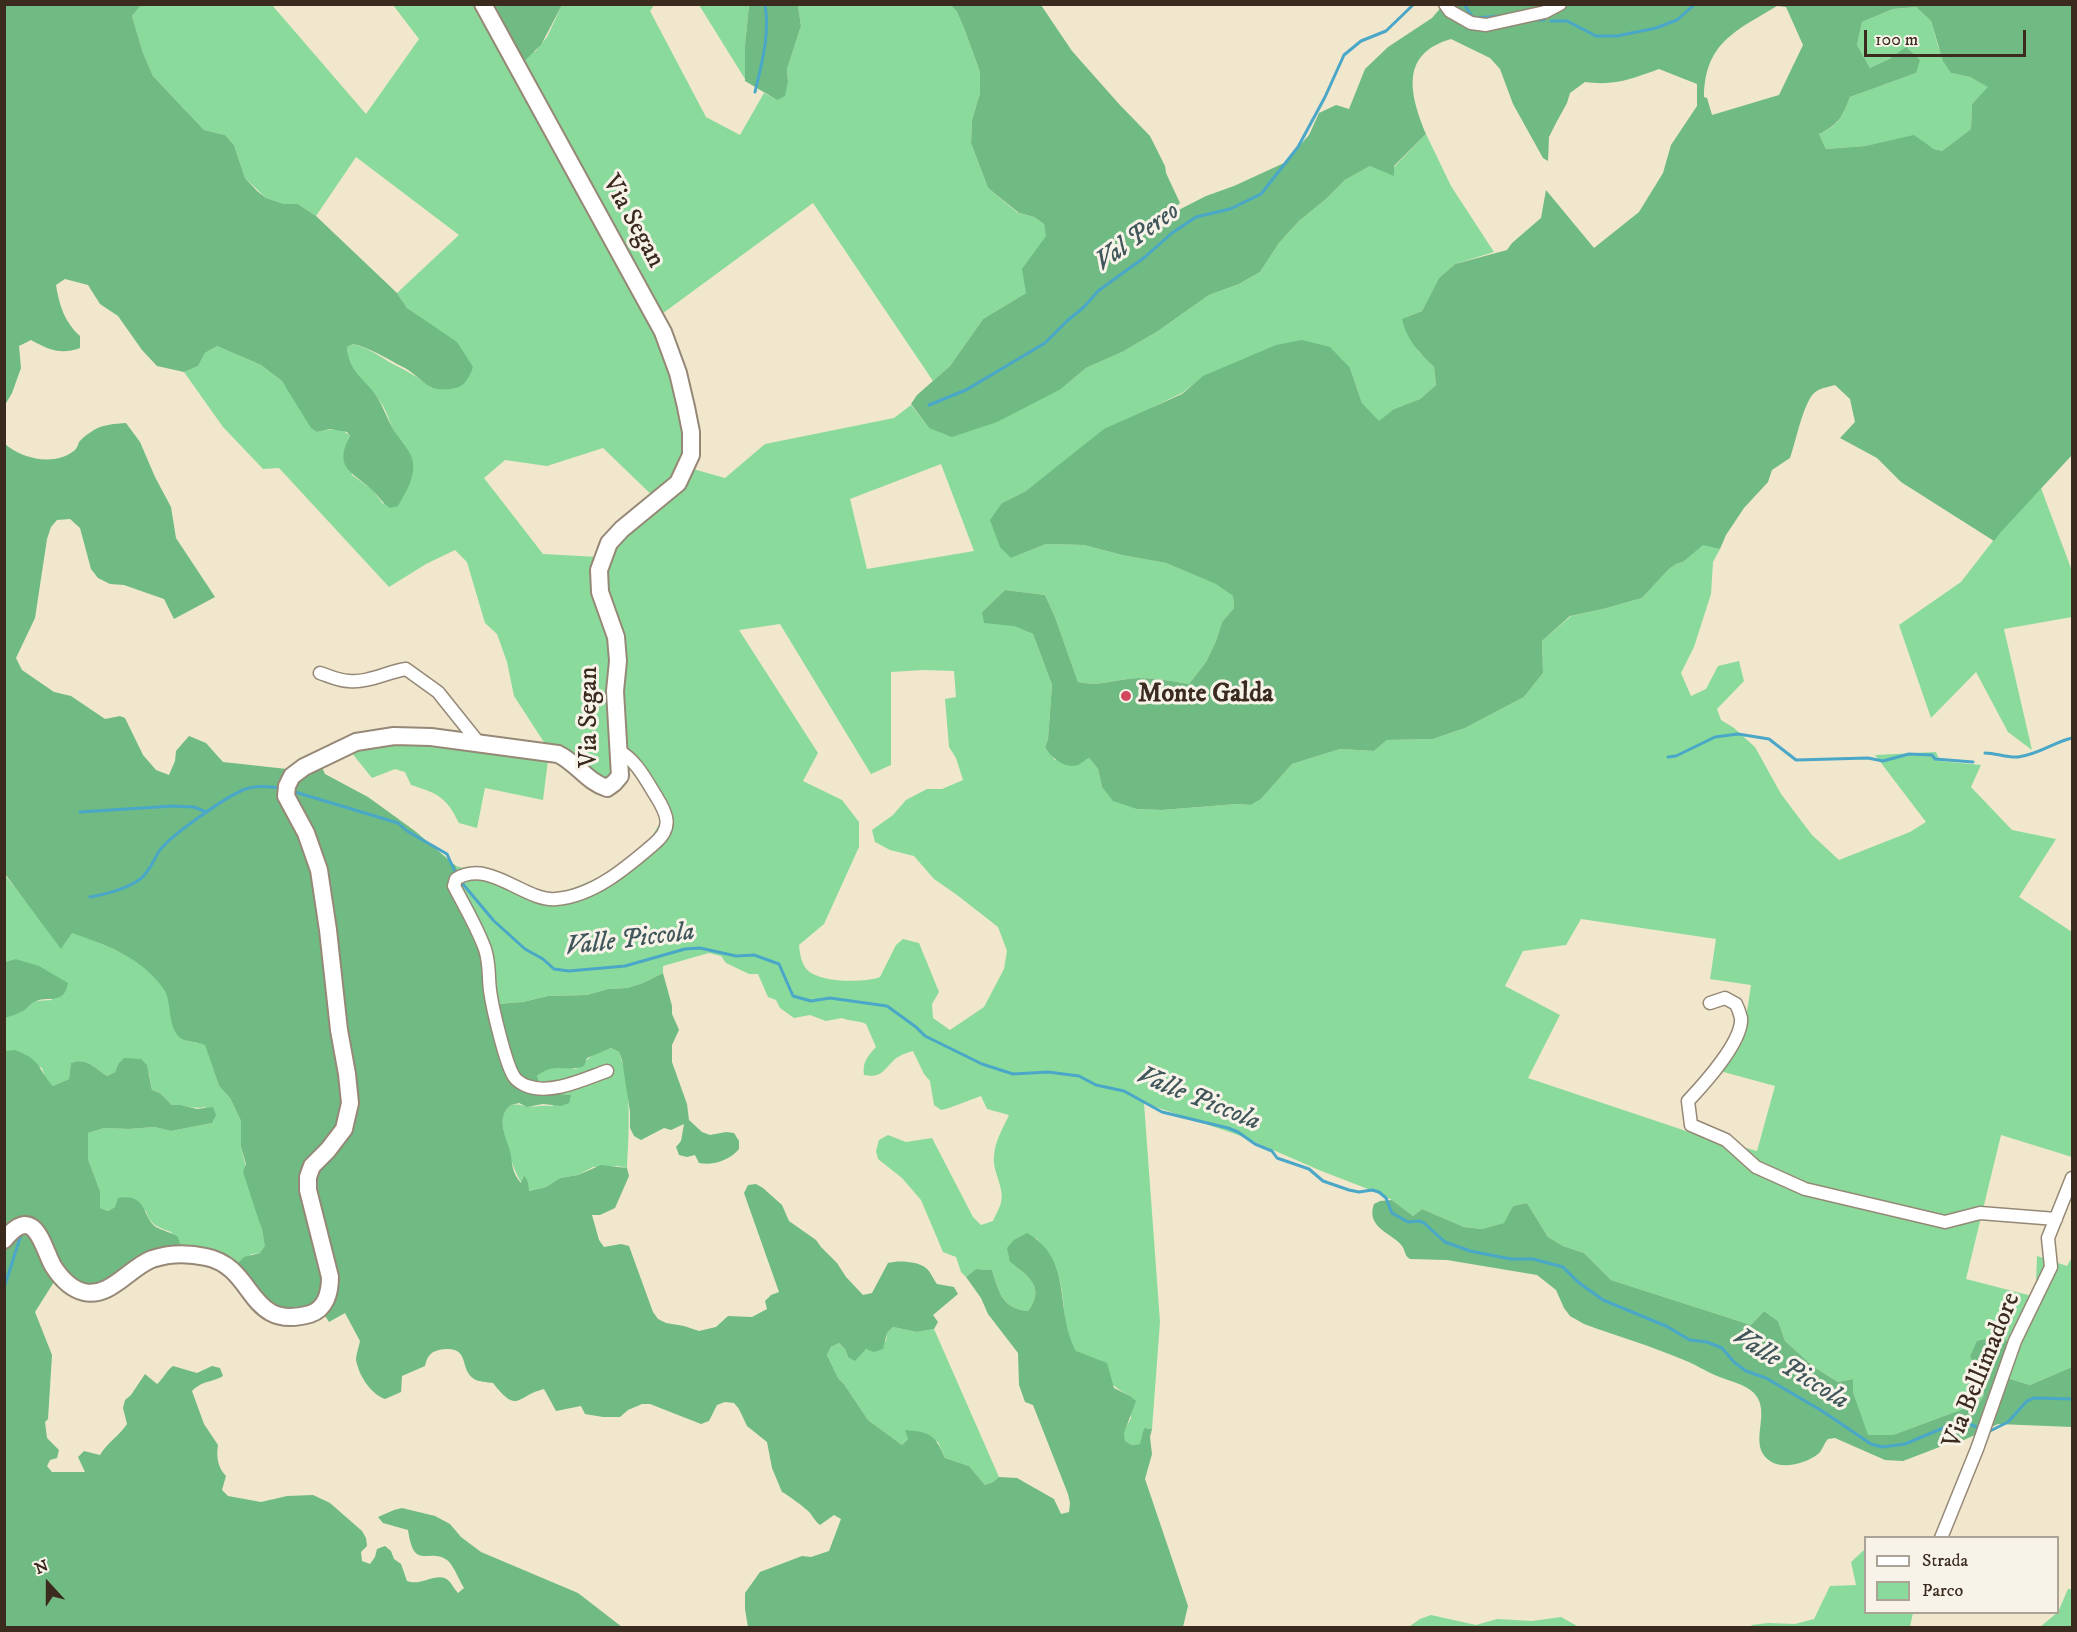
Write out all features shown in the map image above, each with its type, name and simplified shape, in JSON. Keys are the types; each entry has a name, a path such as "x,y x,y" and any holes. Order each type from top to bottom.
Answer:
{"street":[{"name":"Via Segan","path":"4,1240 11,1231 21,1226 31,1227 42,1239 52,1264 62,1277 72,1287 82,1292 92,1293 105,1290 151,1260 170,1255 187,1254 209,1257 229,1267 272,1315 293,1319 314,1313 324,1304 330,1291 330,1277 308,1190 308,1177 312,1166 344,1129 350,1103 319,870 306,833 286,796 287,786 292,776 304,767 356,742 394,736 478,742 558,754 569,759 591,782 607,788 620,776 615,691 618,661 616,637 600,592 599,570 609,543 622,529 678,483 691,455 690,423 678,373 663,332 483,4"},
{"path":"1445,4 1450,11 1472,23 1486,25 1545,12 1560,4"},
{"path":"320,674 349,681 368,680 391,671 406,669 438,692 478,742"},
{"path":"608,1071 548,1089 526,1086 515,1079 494,1009 490,988 490,970 485,950 477,929 454,886 456,879 465,873 476,874 497,878 539,897 554,900 573,895 608,880 662,838 668,825 666,814 630,757 619,751"},
{"path":"1710,1003 1725,998 1736,1004 1741,1019 1733,1045 1705,1083 1688,1101 1691,1125 1726,1140 1756,1167 1805,1189 1945,1221 1980,1213 2056,1219"},
{"name":"Via Bellimadore","path":"1942,1536 1977,1449 2015,1341 2050,1266 2048,1238 2073,1178"}],"green space":[{"path":"5,4 141,5 132,16 143,53 153,76 204,130 225,135 234,145 245,178 257,191 266,198 284,204 298,204 316,216 397,293 407,308 457,342 473,367 467,380 461,386 445,389 429,386 407,369 366,348 353,344 347,347 352,366 375,394 394,431 412,458 412,477 398,506 390,508 387,506 348,469 343,456 350,436 347,432 330,429 317,432 311,428 282,381 261,365 217,346 205,353 198,366 184,372 157,366 142,350 118,316 100,304 88,285 65,279 56,285 57,292 67,319 80,336 80,348 67,351 55,350 31,340 19,346 21,368 5,405"},
{"path":"141,5 272,5 366,114 419,39 393,5 484,5 535,52 547,37 562,5 654,5 650,11 706,117 740,135 764,93 777,100 788,81 787,69 801,26 798,5 951,5 964,28 980,72 980,93 972,120 971,143 988,188 1018,213 1034,217 1044,224 1047,236 1041,246 1026,293 983,319 950,366 933,381 813,203 655,319 683,389 686,467 725,478 765,444 894,418 911,405 929,428 1061,389 1086,368 1122,352 1158,331 1209,295 1239,284 1260,272 1279,243 1299,221 1345,180 1370,166 1394,167 1426,134 1451,186 1494,252 1455,264 1439,278 1422,311 1407,317 1418,351 1434,367 1436,385 1420,399 1394,409 1379,422 1362,403 1350,368 1204,376 1182,393 1153,407 1026,491 1002,503 1011,558 1046,544 1084,545 1166,563 1217,584 1233,596 1234,608 1222,622 1206,662 1189,684 1138,678 1094,684 1078,682 1045,595 1005,590 982,612 1033,634 1052,685 1048,739 1045,747 1055,760 1089,758 1098,769 1102,787 1137,809 1162,810 1251,805 1261,799 1292,764 1340,749 1374,751 1387,740 1433,739 1465,728 1524,697 1543,673 1542,641 1571,616 1642,598 1669,569 1683,562 1703,544 1720,549 1713,562 1711,594 1694,647 1681,673 1691,696 1706,689 1718,666 1739,661 1744,681 1717,709 1721,720 1734,728 1755,747 1781,794 1812,835 1839,860 1910,832 1926,822 1875,755 1936,752 1940,761 1981,765 1971,787 2012,830 2056,839 2019,897 2072,932 2072,1157 2001,1135 1966,1279 2032,1296 2036,1282 2037,1256 2067,1266 2072,1257 2072,1367 2030,1385 2000,1376 1996,1336 1978,1341 1970,1356 1975,1370 1973,1386 1984,1395 1979,1403 1893,1435 1867,1435 1853,1392 1853,1379 1838,1382 1814,1367 1785,1341 1778,1321 1764,1311 1751,1325 1611,1280 1584,1253 1563,1246 1548,1237 1527,1203 1513,1206 1505,1223 1482,1229 1464,1227 1422,1209 1413,1216 1392,1200 1368,1189 1241,1136 1144,1103 1160,1322 1152,1429 1144,1428 1141,1444 1132,1445 1125,1441 1123,1433 1131,1418 1130,1396 1113,1385 1071,1344 1058,1275 1047,1252 1036,1238 1010,1262 1028,1277 1035,1289 1033,1303 1028,1311 1019,1310 1003,1298 992,1270 976,1269 966,1277 961,1272 956,1257 943,1252 921,1200 902,1178 878,1159 876,1151 879,1140 888,1135 906,1142 932,1138 973,1217 981,1225 993,1221 1002,1197 994,1162 995,1150 1009,1115 987,1109 981,1096 941,1110 934,1105 930,1081 913,1051 896,1058 878,1075 864,1075 868,1056 876,1047 866,1024 842,1018 826,1021 810,1015 794,1018 780,1008 776,1000 768,997 758,974 749,974 726,963 721,956 709,953 663,966 663,973 627,988 608,989 587,995 548,996 523,1002 486,1005 485,996 492,970 464,897 456,866 499,877 533,892 556,895 598,878 646,847 661,821 656,796 624,752 609,785 549,752 543,800 485,788 477,828 459,823 450,807 441,798 411,785 405,772 395,769 372,778 347,747 389,737 549,750 514,696 507,662 497,634 485,623 467,562 455,550 426,564 389,587 279,468 263,469 223,427 184,372 198,366 205,353 217,346 261,365 282,381 317,432 339,430 350,436 347,442 352,475 373,490 383,504 412,459 392,427 378,398 356,373 347,347 353,344 368,350 412,374 432,388 421,318 407,308 397,293 459,235 356,157 316,216 298,204 284,204 266,198 245,178 234,145 225,135 204,130 153,76 143,53 132,16","holes":["603,448 659,502 599,557 543,554 484,478 505,460 547,466","941,464 974,551 867,569 850,499","780,624 871,774 891,765 891,672 954,671 956,697 945,699 949,747 956,758 963,780 942,789 927,789 906,800 893,815 872,830 875,842 890,850 914,856 934,879 998,927 1007,951 1004,969 984,1007 950,1030 933,1018 932,1004 939,992 919,943 903,939 896,945 880,977 873,979 846,981 828,979 809,972 804,966 799,945 824,924 859,847 859,822 842,800 803,781 818,753 739,630","1581,919 1716,939 1710,979 1751,985 1743,1039 1720,1071 1775,1086 1757,1151 1695,1134 1528,1078 1560,1015 1505,986 1523,951 1566,945"]},
{"path":"484,5 562,5 541,45 519,66"},
{"path":"699,5 749,5 745,45 745,79"},
{"path":"749,5 798,5 801,26 787,69 788,81 785,96 777,100 745,81 745,45"},
{"path":"951,5 1041,5 1072,51 1150,136 1180,203 1165,217 1206,196 1284,163 1309,135 1319,113 1336,105 1349,109 1365,69 1388,47 1432,18 1443,5 2072,5 2072,455 1994,541 1901,482 1877,458 1840,438 1855,422 1850,399 1835,385 1824,388 1815,392 1809,400 1790,458 1772,470 1768,482 1744,508 1726,535 1720,549 1703,545 1683,562 1669,569 1642,598 1570,616 1542,641 1543,673 1524,697 1465,728 1433,739 1387,740 1374,751 1340,749 1292,764 1261,799 1251,805 1162,810 1137,809 1113,801 1102,787 1098,769 1089,758 1075,766 1065,765 1055,759 1045,747 1048,739 1052,685 1033,634 1014,626 984,623 982,612 1005,590 1045,595 1078,682 1101,683 1138,678 1189,684 1206,662 1222,622 1234,608 1233,596 1216,584 1166,563 1084,545 1046,544 1011,558 1000,547 990,520 1002,503 1026,491 1104,429 1182,394 1203,376 1276,345 1302,340 1330,347 1350,368 1362,403 1379,421 1394,409 1420,399 1436,385 1434,367 1410,340 1402,319 1422,311 1439,278 1455,264 1507,250 1541,218 1546,190 1594,248 1639,212 1663,173 1671,145 1697,106 1697,84 1659,69 1615,82 1585,82 1570,93 1549,137 1548,161 1543,158 1513,104 1500,69 1490,58 1451,39 1434,46 1416,65 1413,78 1416,105 1426,134 1394,166 1394,176 1370,166 1345,180 1299,221 1279,243 1260,272 1239,284 1209,295 1158,331 1122,352 1086,368 1061,389 997,422 952,437 929,428 911,404 917,395 950,366 983,319 1026,293 1022,269 1046,236 1044,224 1034,217 1019,213 988,188 971,143 972,120 980,93 980,72 957,12","holes":["1777,6 1786,7 1803,45 1779,95 1712,115 1707,98 1704,97 1710,63 1717,51 1736,31","1916,7 1931,21 1943,61 1951,73 1970,77 1988,87 1972,104 1971,129 1942,151 1934,149 1914,135 1865,146 1826,149 1819,134 1839,120 1850,97 1916,73 1920,60 1906,47 1891,58 1870,68 1857,45 1862,22 1893,9"]},
{"path":"1916,7 1931,21 1938,46 1951,73 1970,77 1989,87 1972,104 1971,129 1942,151 1934,149 1914,136 1865,146 1826,149 1819,134 1839,120 1850,97 1916,73 1891,58 1870,68 1857,45 1862,22 1893,9"},
{"path":"126,423 140,442 171,507 176,538 215,597 174,619 164,599 124,585 110,584 98,578 91,569 80,528 70,519 57,520 51,527 47,539 35,618 16,658 22,670 54,692 71,696 105,719 120,716 125,718 143,755 156,770 169,775 175,761 176,751 189,736 206,743 223,762 296,770 318,759 325,774 368,797 415,831 456,866 464,897 492,970 485,996 486,1005 523,1002 548,996 587,995 608,989 627,988 663,973 672,1014 679,1030 672,1045 672,1062 687,1104 689,1120 702,1132 710,1135 734,1133 739,1141 739,1149 726,1159 704,1164 699,1163 695,1155 687,1157 679,1155 676,1147 681,1141 684,1124 671,1130 664,1128 641,1140 634,1136 630,1128 630,1112 622,1060 619,1052 611,1048 587,1058 584,1066 549,1069 537,1076 546,1089 571,1095 569,1103 561,1106 543,1104 527,1107 519,1103 511,1105 506,1110 503,1117 504,1130 518,1179 521,1183 524,1175 529,1191 546,1187 560,1178 578,1175 601,1165 627,1168 629,1176 615,1208 600,1215 592,1215 599,1240 604,1247 621,1244 629,1246 653,1312 658,1319 699,1331 716,1327 728,1316 752,1317 767,1309 765,1301 771,1295 779,1292 744,1193 748,1185 756,1184 763,1188 782,1205 789,1221 816,1240 863,1295 872,1293 888,1263 908,1262 926,1268 937,1284 954,1287 958,1294 933,1315 938,1322 934,1329 917,1332 893,1327 887,1333 883,1349 874,1352 866,1349 855,1361 848,1357 845,1349 839,1343 831,1347 827,1355 838,1378 868,1420 902,1445 908,1439 905,1430 931,1436 945,1458 969,1466 985,1485 999,1477 1017,1478 1054,1499 1061,1514 1069,1512 1068,1494 1033,1405 1025,1402 1019,1385 1018,1353 988,1314 981,1298 966,1277 976,1269 992,1270 1000,1292 1007,1303 1019,1310 1028,1311 1033,1303 1035,1289 1028,1277 1010,1262 1007,1248 1014,1240 1027,1233 1042,1244 1057,1271 1070,1336 1076,1351 1107,1363 1114,1388 1136,1401 1124,1433 1125,1441 1132,1445 1140,1444 1144,1428 1152,1429 1150,1437 1152,1454 1145,1479 1188,1606 1183,1627 748,1627 745,1593 760,1572 802,1556 811,1557 829,1551 841,1519 834,1515 820,1525 810,1513 782,1492 772,1468 767,1442 747,1426 734,1403 725,1402 717,1405 709,1421 701,1424 650,1404 642,1404 628,1410 620,1417 585,1414 581,1406 556,1411 544,1389 513,1401 501,1393 493,1383 474,1379 469,1375 460,1354 449,1349 433,1352 425,1366 402,1376 401,1392 385,1399 370,1389 360,1372 356,1360 360,1341 345,1313 329,1322 320,1308 275,1316 232,1270 244,1257 260,1253 265,1246 243,1172 246,1164 241,1147 241,1121 230,1098 219,1086 205,1045 182,1039 177,1034 163,988 134,960 72,933 61,949 5,874 4,443 11,449 29,457 58,458 75,450 82,438 90,432 110,425"},
{"path":"2041,488 2072,571 2072,617 2004,629 2032,750 2008,732 1976,672 1931,718 1899,625 1961,582 1999,533"},
{"path":"4,874 62,947 72,932 124,954 148,970 165,990 175,1031 188,1041 205,1044 219,1086 230,1098 241,1121 241,1147 266,1247 260,1253 252,1254 232,1270 183,1254 171,1232 152,1222 146,1211 115,1207 108,1211 100,1208 100,1191 88,1159 88,1133 104,1128 154,1127 171,1131 212,1123 205,1107 172,1105 160,1093 152,1090 149,1073 118,1064 115,1072 107,1076 82,1061 71,1063 69,1079 53,1086 45,1077 42,1068 5,1051 5,1018 22,1011 35,1001 52,1000 15,959 5,962"},
{"path":"15,959 39,966 68,983 63,995 54,999 39,1000 23,1011 5,1018 5,962"},
{"path":"611,1048 619,1052 628,1095 627,1168 593,1167 578,1175 560,1178 546,1187 528,1191 528,1182 523,1176 522,1183 508,1151 503,1122 505,1112 511,1105 552,1106 570,1095 546,1089 537,1076 555,1067 576,1069 594,1054"},
{"path":"15,1050 35,1061 53,1086 69,1079 71,1063 86,1062 107,1076 115,1072 118,1064 124,1058 141,1059 147,1065 152,1090 160,1093 172,1105 197,1109 213,1107 216,1115 212,1123 171,1131 154,1127 104,1128 88,1133 88,1159 100,1191 100,1208 108,1211 115,1207 118,1198 135,1199 156,1227 178,1237 183,1254 155,1259 96,1295 59,1274 35,1312 52,1355 48,1419 45,1422 47,1438 59,1450 57,1458 50,1460 47,1466 52,1472 85,1472 78,1457 84,1451 100,1455 124,1428 127,1424 123,1408 125,1400 145,1374 157,1384 173,1366 197,1373 212,1366 220,1368 223,1376 200,1385 192,1391 204,1424 218,1445 218,1462 226,1476 222,1490 228,1496 261,1502 287,1496 313,1495 330,1503 362,1531 367,1546 361,1552 362,1561 370,1564 377,1549 385,1546 391,1551 394,1559 401,1564 407,1581 418,1582 445,1578 458,1593 464,1588 447,1560 418,1555 414,1551 408,1530 383,1523 378,1517 402,1508 435,1516 450,1524 461,1537 481,1552 578,1593 622,1627 5,1627 4,1051"},
{"path":"1392,1200 1413,1216 1422,1209 1464,1227 1482,1229 1504,1223 1513,1206 1527,1203 1548,1237 1563,1246 1584,1253 1611,1280 1751,1325 1764,1311 1778,1321 1785,1341 1814,1367 1838,1382 1853,1379 1853,1392 1868,1435 1893,1435 1979,1403 1984,1395 1973,1386 1975,1370 1970,1356 1977,1341 1996,1336 2016,1345 2000,1376 2030,1385 2072,1367 2072,1427 1998,1424 1964,1440 1903,1461 1885,1460 1835,1438 1828,1439 1819,1453 1808,1460 1788,1465 1775,1464 1763,1454 1760,1446 1761,1410 1759,1401 1750,1390 1672,1355 1584,1324 1570,1316 1556,1290 1537,1275 1447,1260 1410,1259 1402,1246 1382,1230 1373,1219 1374,1204"},
{"path":"893,1327 917,1332 934,1329 999,1477 993,1482 985,1485 969,1466 945,1458 938,1442 906,1431 908,1439 902,1445 868,1420 838,1378 827,1355 831,1347 839,1343 845,1349 848,1357 886,1341 887,1333"},
{"path":"1864,1550 1864,1614 1913,1614 1910,1627 1750,1627 1768,1623 1795,1624 1814,1619 1830,1586 1856,1585 1851,1562"},
{"path":"2068,1589 2072,1589 2072,1627 2040,1627 2056,1614 2059,1614"},
{"path":"1431,1615 1476,1625 1497,1619 1532,1621 1561,1617 1579,1627 1410,1626"}],"waterway":[{"path":"755,92 766,38 765,4"},
{"name":"Val Pereo","path":"929,405 966,390 1045,343 1098,291 1196,217 1230,209 1261,194 1298,147 1344,55 1361,41 1386,31 1414,4"},
{"name":"Val Pereo","path":"1464,4 1473,18 1503,16"},
{"name":"Val Pereo","path":"1551,21 1567,21 1596,36 1617,36 1656,28 1677,20 1695,4"},
{"name":"Val Pereo","path":"1534,20 1544,20"},
{"path":"1668,757 1676,756 1715,737 1738,734 1769,739 1796,760 1868,758 1883,761 1909,754 1932,755 1935,759 1973,762"},
{"path":"1985,753 2014,757 2025,756 2072,738"},
{"name":"Valle Piccola","path":"90,897 115,891 139,880 166,843 224,800 247,788 266,786 280,788"},
{"name":"Valle Piccola","path":"295,792 398,823 407,831 447,854 456,874"},
{"path":"80,812 173,806 194,807 206,812"},
{"name":"Valle Piccola","path":"462,883 494,921 525,949 543,959 554,969 569,971 625,966 685,949 700,948 736,956 754,955 779,964 793,996 811,1001 830,998 887,1006 925,1036 982,1064 1013,1074 1048,1072 1079,1076 1096,1085 1124,1091 1162,1112 1228,1128 1272,1151 1277,1158 1309,1169 1323,1181 1359,1192 1372,1190 1379,1192 1386,1198 1392,1213 1408,1222 1424,1223 1445,1242 1470,1251 1511,1259 1533,1259 1563,1267 1578,1282 1603,1300 1666,1326 1690,1340 1707,1342 1722,1348 1734,1362 1746,1371 1766,1378 1822,1411 1871,1444 1882,1447 1905,1444 1955,1423 1967,1423 1979,1428"},
{"path":"4,1288 21,1235"},
{"name":"Valle Piccola","path":"1988,1432 2008,1422 2027,1401 2034,1398 2072,1399"}],"place":[{"name":"Monte Galda","path":"1126,696"}]}
